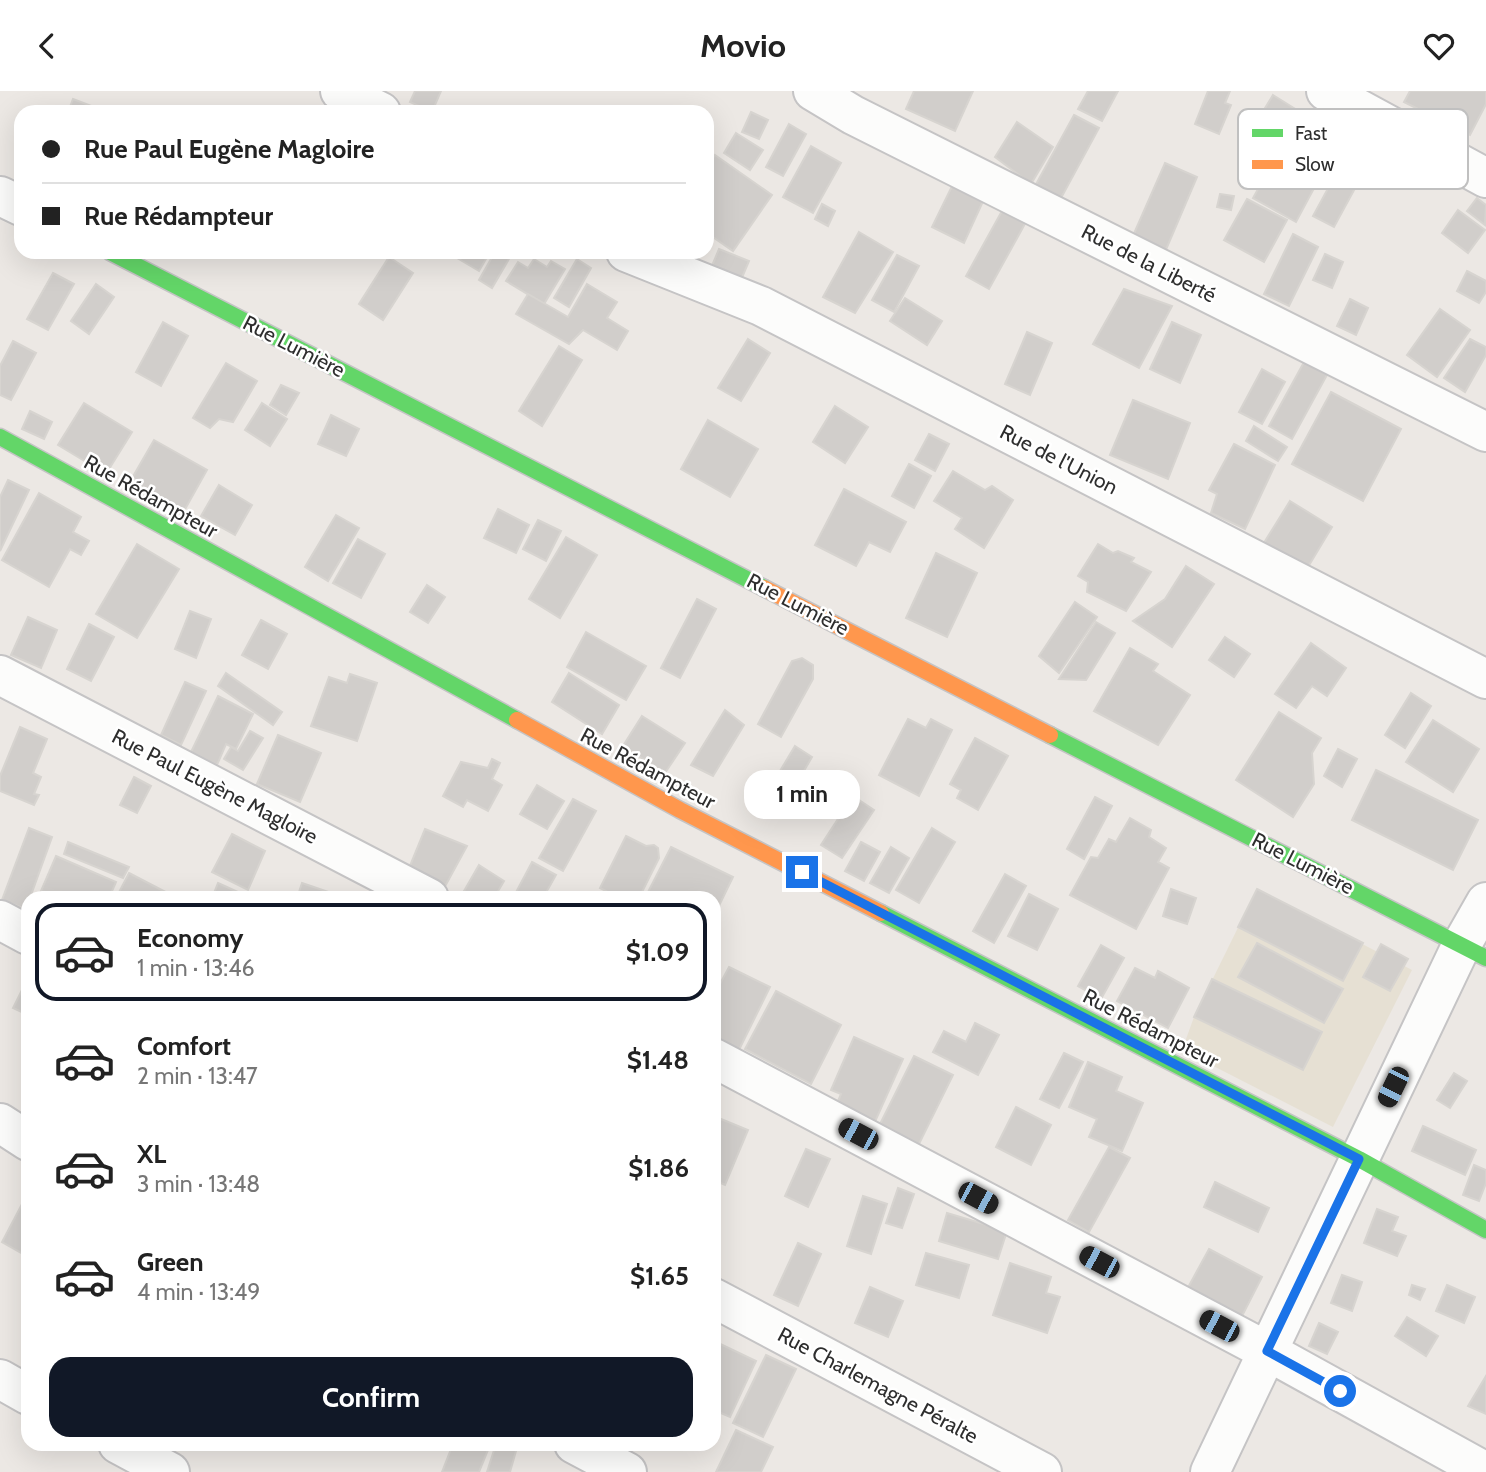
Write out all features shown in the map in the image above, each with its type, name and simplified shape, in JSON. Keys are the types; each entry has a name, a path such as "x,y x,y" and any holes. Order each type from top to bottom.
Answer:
{"street":[{"path":"340,91 367,105"},
{"name":"Rue de la Liberté","path":"813,91 865,122 1486,432"},
{"path":"1326,91 1359,109"},
{"path":"1468,168 1486,178"},
{"name":"Rue Lumière","path":"124,259 1474,951"},
{"name":"Rue de l'Union","path":"644,259 761,306 1486,679"},
{"name":"Rue Rédampteur","path":"0,437 680,810 1359,1159 1486,1230"},
{"name":"Rue Paul Eugène Magloire","path":"0,675 416,891"},
{"path":"1210,1472 1359,1159 1474,951 1486,902"},
{"path":"0,920 21,931"},
{"path":"721,1062 1267,1351 1486,1472"},
{"path":"0,1123 21,1136"},
{"name":"Rue Charlemagne Péralte","path":"721,1302 1042,1472"},
{"path":"0,1380 21,1391"},
{"path":"131,1451 170,1472"},
{"path":"587,1451 627,1472"}],"shaded area":[{"path":"1257,889 1412,970 1333,1127 1182,1050 1194,1017"}],"building":[{"path":"415,91 441,91 435,105 417,105 410,102"},
{"path":"914,91 973,91 955,131 906,109"},
{"path":"1088,91 1118,91 1102,121 1078,109"},
{"path":"1208,91 1230,91 1225,103 1231,105 1219,134 1195,124"},
{"path":"1410,91 1486,91 1486,104 1470,135 1468,109 1418,109 1404,102"},
{"path":"1273,95 1295,109 1264,109"},
{"path":"73,99 89,105 71,105"},
{"path":"751,112 768,120 759,139 742,132"},
{"path":"1074,115 1099,128 1060,200 1035,186"},
{"path":"1017,122 1053,147 1031,184 995,157"},
{"path":"789,124 806,134 783,176 766,167"},
{"path":"736,133 763,150 750,170 724,153"},
{"path":"811,146 841,163 813,213 783,197"},
{"path":"714,156 772,195 733,251 714,238"},
{"path":"1165,163 1197,177 1165,252 1132,238"},
{"path":"954,182 985,197 964,243 932,227"},
{"path":"1258,189 1314,189 1296,222 1253,198"},
{"path":"1328,189 1355,189 1334,227 1313,216"},
{"path":"1220,194 1234,196 1231,210 1217,207"},
{"path":"1477,198 1486,205 1485,225 1467,211"},
{"path":"1247,199 1287,220 1264,262 1224,240"},
{"path":"822,204 835,211 828,226 815,219"},
{"path":"1003,209 1026,222 989,289 966,276"},
{"path":"1458,210 1485,230 1468,253 1442,233"},
{"path":"859,232 893,252 855,313 823,297"},
{"path":"1293,234 1318,247 1289,306 1264,294"},
{"path":"719,249 749,261 741,280 711,268"},
{"path":"1325,254 1343,262 1332,288 1313,280"},
{"path":"897,255 919,266 894,312 872,300"},
{"path":"388,259 413,273 383,320 359,304"},
{"path":"459,259 486,259 479,271"},
{"path":"491,259 509,259 492,288 479,280"},
{"path":"534,259 547,267 551,261 565,269 544,304 506,281 518,262 528,268"},
{"path":"577,259 591,268 569,307 554,298"},
{"path":"1467,271 1486,281 1486,292 1479,303 1457,291"},
{"path":"53,273 74,284 48,330 27,319"},
{"path":"96,284 114,297 89,334 71,321"},
{"path":"587,284 617,302 607,318 628,331 617,350 583,330 569,344 516,314 528,294 568,317"},
{"path":"1124,289 1172,306 1139,368 1093,344"},
{"path":"905,298 942,321 927,345 890,321"},
{"path":"1350,299 1368,308 1356,335 1337,326"},
{"path":"1440,309 1470,330 1437,377 1407,355"},
{"path":"163,322 188,336 161,386 136,372"},
{"path":"1172,322 1201,335 1180,383 1150,369"},
{"path":"1027,332 1052,343 1030,395 1005,384"},
{"path":"748,339 770,353 741,401 718,388"},
{"path":"1470,339 1486,347 1486,355 1465,392 1444,378"},
{"path":"13,341 36,353 11,400 0,395 0,366"},
{"path":"559,346 582,360 542,426 519,411"},
{"path":"1304,362 1327,375 1292,439 1269,426"},
{"path":"226,363 257,381 233,422 219,419 210,428 193,418"},
{"path":"1262,369 1285,382 1262,424 1239,412"},
{"path":"281,385 299,393 286,415 270,405"},
{"path":"1331,392 1401,429 1363,501 1292,464"},
{"path":"1133,400 1190,423 1168,479 1110,455"},
{"path":"84,403 132,432 106,474 58,445"},
{"path":"262,403 287,419 270,446 245,430"},
{"path":"835,406 868,427 845,463 813,442"},
{"path":"30,411 52,422 44,439 22,429"},
{"path":"331,415 359,429 346,456 318,444"},
{"path":"708,420 758,449 730,497 681,469"},
{"path":"1254,426 1287,447 1278,461 1246,441"},
{"path":"929,434 949,444 935,471 915,460"},
{"path":"154,440 207,470 184,511 131,480"},
{"path":"1234,444 1275,465 1245,529 1211,513 1217,494 1209,490"},
{"path":"909,464 931,476 914,508 892,496"},
{"path":"953,471 985,490 992,486 1013,500 984,548 955,529 962,518 934,501"},
{"path":"8,480 29,490 0,551 0,497"},
{"path":"219,485 252,505 235,535 201,516"},
{"path":"844,489 906,522 890,552 869,542 856,566 815,545"},
{"path":"39,493 81,517 73,532 89,541 81,555 70,549 49,587 2,560"},
{"path":"1290,501 1332,527 1305,572 1262,546"},
{"path":"498,509 529,525 516,553 484,538"},
{"path":"336,515 359,528 328,581 305,567"},
{"path":"538,520 561,531 546,561 523,549"},
{"path":"566,537 597,555 560,618 529,599"},
{"path":"358,539 385,554 361,598 333,583"},
{"path":"137,544 179,569 137,638 96,614"},
{"path":"1098,544 1113,553 1118,551 1134,558 1131,562 1151,572 1126,611 1087,592 1088,582 1078,576"},
{"path":"936,553 977,573 947,637 906,618"},
{"path":"1186,566 1214,584 1172,647 1133,621 1165,599"},
{"path":"427,585 445,597 428,623 410,612"},
{"path":"697,599 716,609 680,678 661,668"},
{"path":"1075,602 1097,617 1059,673 1039,656"},
{"path":"190,611 211,619 196,658 175,649"},
{"path":"28,617 57,630 41,668 11,655"},
{"path":"261,620 287,634 268,669 242,655"},
{"path":"1096,622 1115,633 1086,680 1059,679"},
{"path":"89,624 114,637 91,681 67,669"},
{"path":"586,632 646,666 626,700 567,667"},
{"path":"1225,637 1250,654 1234,677 1209,660"},
{"path":"1311,643 1346,668 1327,696 1312,686 1296,708 1275,694"},
{"path":"1130,648 1158,664 1153,671 1190,695 1158,745 1094,711"},
{"path":"802,658 813,665 813,679 781,737 758,724 792,661"},
{"path":"226,673 282,712 273,725 218,686"},
{"path":"569,673 619,705 602,734 552,702"},
{"path":"350,674 377,683 357,741 311,726 329,677 347,683"},
{"path":"185,682 206,691 181,745 161,735"},
{"path":"1411,693 1431,706 1405,748 1385,735"},
{"path":"218,696 253,714 236,749 226,744 217,765 191,752"},
{"path":"725,710 744,725 713,776 691,765"},
{"path":"1279,712 1321,738 1312,753 1314,784 1293,817 1236,780"},
{"path":"642,716 685,743 665,773 623,746"},
{"path":"908,719 926,728 931,719 952,730 919,796 879,775"},
{"path":"1433,720 1479,749 1453,792 1406,762"},
{"path":"20,727 47,739 33,773 41,777 34,794 39,795 34,805 0,791 0,776"},
{"path":"250,731 263,738 243,770 224,759 231,747 238,751"},
{"path":"278,735 321,753 300,802 257,784"},
{"path":"975,738 1008,756 978,810 957,798 961,790 950,784"},
{"path":"795,746 812,757 783,807 765,796"},
{"path":"1338,749 1357,759 1342,787 1324,776"},
{"path":"492,759 500,763 492,779 502,785 488,811 467,800 463,807 443,796 461,762 488,768"},
{"path":"1376,770 1478,820 1453,870 1352,820"},
{"path":"134,777 151,786 137,813 120,805"},
{"path":"537,785 564,801 547,829 520,814"},
{"path":"853,796 874,810 842,858 821,845"},
{"path":"1095,797 1112,806 1084,859 1067,849"},
{"path":"573,799 596,811 563,871 539,858"},
{"path":"1130,818 1151,830 1149,837 1166,848 1158,862 1169,868 1136,929 1070,895 1091,857 1098,858 1109,839 1116,842"},
{"path":"29,828 52,837 32,891 21,891 21,907 2,900"},
{"path":"932,828 955,842 919,903 896,890"},
{"path":"425,829 467,846 443,891 407,873"},
{"path":"232,834 265,851 248,890 212,872"},
{"path":"626,836 646,846 654,845 658,848 659,858 642,891 606,891 600,888"},
{"path":"68,842 129,867 123,878 64,854"},
{"path":"861,842 880,852 864,881 845,871"},
{"path":"671,847 733,877 721,902 721,891 649,891"},
{"path":"891,847 909,858 889,893 870,883"},
{"path":"56,856 116,882 112,891 41,891"},
{"path":"532,862 556,875 547,891 517,891"},
{"path":"479,865 504,881 498,891 464,891"},
{"path":"129,873 164,891 120,891"},
{"path":"1005,874 1026,886 994,943 973,931"},
{"path":"218,883 236,891 215,891"},
{"path":"302,883 325,891 299,891"},
{"path":"1171,889 1196,898 1187,924 1163,916"},
{"path":"1257,889 1363,943 1343,981 1238,927"},
{"path":"1029,894 1058,909 1037,950 1008,936"},
{"path":"1257,943 1343,989 1324,1023 1238,977"},
{"path":"1381,944 1408,959 1390,991 1363,977"},
{"path":"1101,945 1124,958 1101,999 1078,986"},
{"path":"729,967 770,987 736,1056 721,1049 721,982"},
{"path":"1135,968 1155,978 1158,971 1189,988 1168,1028 1117,1001"},
{"path":"1212,979 1322,1032 1303,1070 1194,1017"},
{"path":"776,991 841,1025 811,1084 745,1049"},
{"path":"21,992 21,1012 13,1008"},
{"path":"975,1023 999,1035 978,1075 933,1052 944,1031 966,1042"},
{"path":"854,1037 903,1059 874,1124 836,1106 841,1094 831,1090"},
{"path":"1064,1053 1083,1062 1059,1108 1040,1099"},
{"path":"914,1056 953,1075 919,1144 880,1124"},
{"path":"1088,1062 1122,1077 1116,1091 1143,1103 1122,1151 1089,1137 1097,1119 1069,1107"},
{"path":"1454,1073 1467,1081 1450,1108 1437,1100"},
{"path":"1016,1107 1051,1125 1031,1165 996,1147"},
{"path":"721,1119 748,1130 725,1185 721,1183"},
{"path":"1423,1126 1476,1150 1465,1175 1412,1151"},
{"path":"1109,1147 1130,1158 1089,1232 1068,1220"},
{"path":"806,1149 830,1159 808,1207 785,1196"},
{"path":"1474,1165 1486,1170 1486,1183 1479,1201 1463,1195"},
{"path":"1215,1182 1269,1208 1258,1232 1204,1207"},
{"path":"898,1188 914,1194 902,1228 886,1223"},
{"path":"863,1196 887,1204 871,1254 847,1246"},
{"path":"21,1206 21,1253 2,1242"},
{"path":"1377,1209 1398,1217 1392,1231 1406,1236 1397,1256 1364,1243"},
{"path":"947,1213 1007,1231 998,1259 939,1241"},
{"path":"798,1243 821,1254 798,1306 774,1295"},
{"path":"1209,1249 1262,1277 1239,1322 1185,1293"},
{"path":"926,1253 969,1265 959,1298 916,1285"},
{"path":"1010,1263 1051,1277 1046,1293 1060,1297 1047,1333 993,1315"},
{"path":"1342,1275 1362,1282 1352,1311 1331,1303"},
{"path":"1412,1285 1425,1289 1420,1300 1409,1295"},
{"path":"1447,1285 1475,1297 1464,1323 1436,1311"},
{"path":"870,1287 903,1301 888,1337 855,1323"},
{"path":"1407,1317 1438,1336 1426,1356 1395,1336"},
{"path":"1319,1323 1338,1332 1327,1354 1309,1346"},
{"path":"721,1344 756,1361 730,1417 721,1413"},
{"path":"766,1355 796,1369 763,1437 733,1423"},
{"path":"1486,1376 1486,1414 1468,1406"},
{"path":"736,1430 773,1447 761,1472 716,1472"},
{"path":"450,1451 488,1451 479,1472 442,1472"},
{"path":"494,1451 516,1451 510,1472 487,1472"}],"traffic: fast":[{"path":"124,259 764,588"},
{"path":"0,437 517,720"},
{"path":"1050,735 1486,958"},
{"path":"881,913 1359,1159 1486,1230"}],"traffic: slow":[{"path":"764,588 1050,735"},
{"path":"517,720 680,810 881,913"}],"route":[{"path":"802,872 1359,1159 1267,1351 1340,1391"}]}
